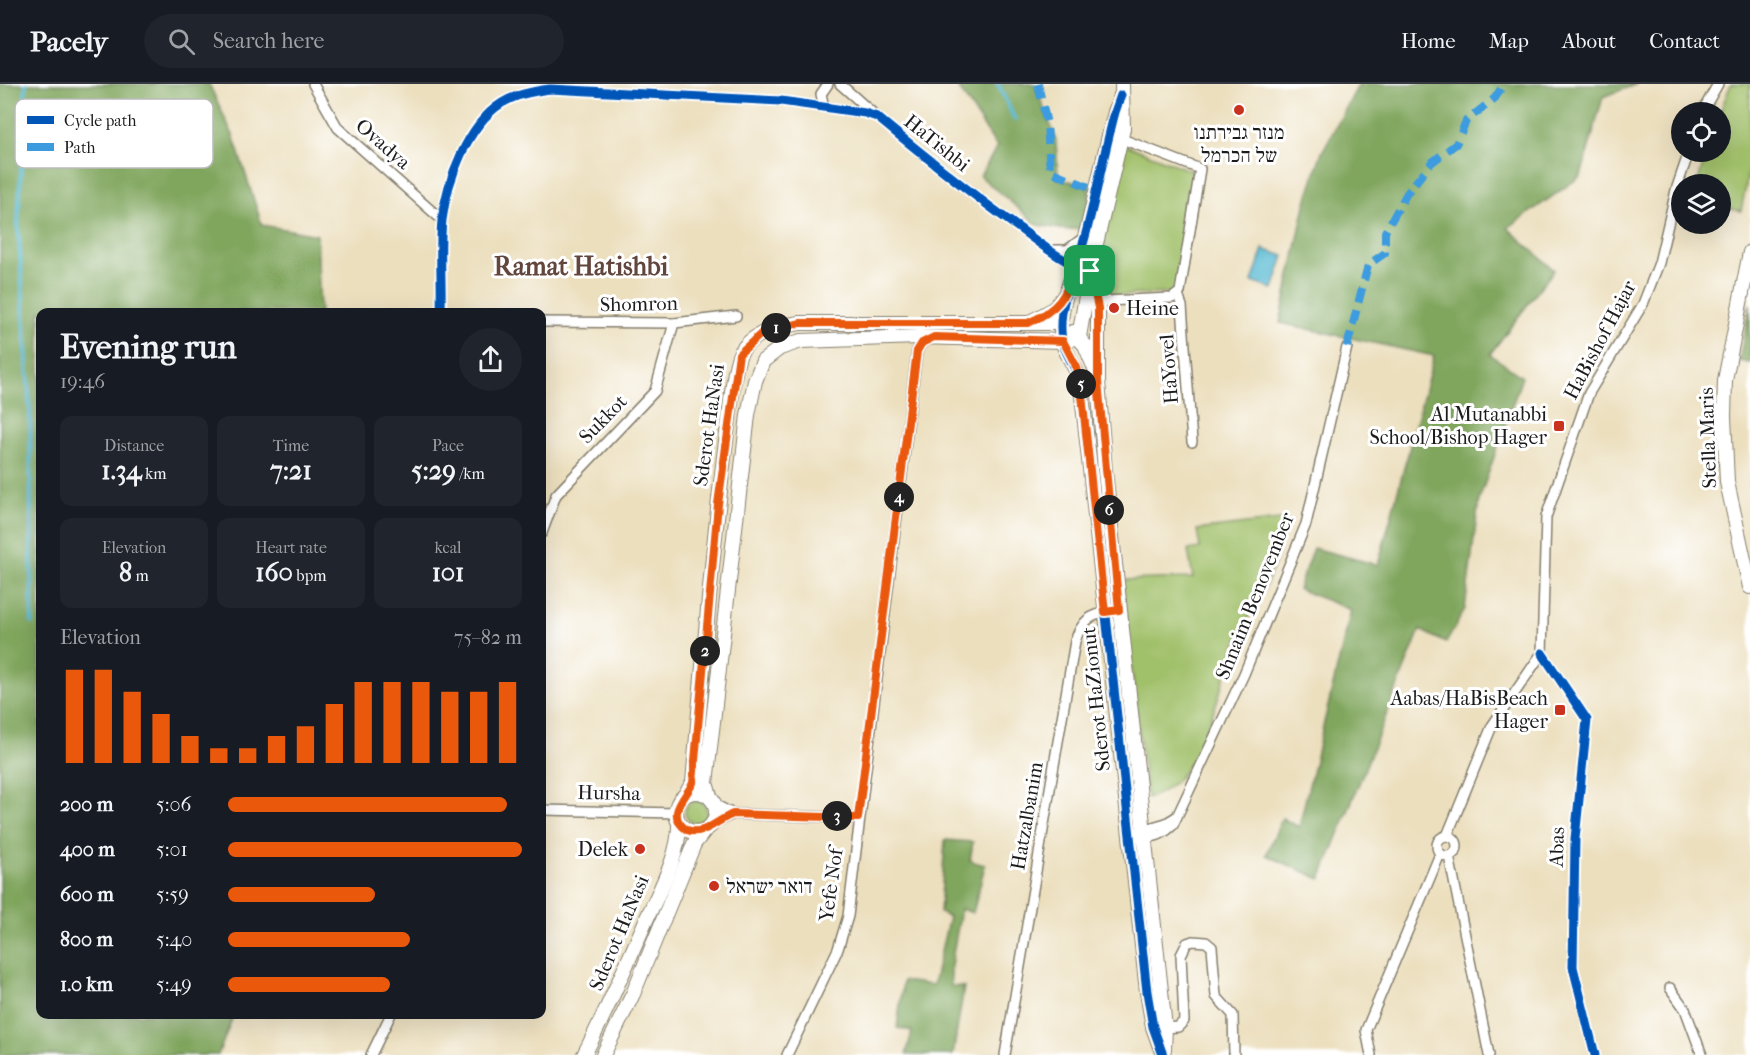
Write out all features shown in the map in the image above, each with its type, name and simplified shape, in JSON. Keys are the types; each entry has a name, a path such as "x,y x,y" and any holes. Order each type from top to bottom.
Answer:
{"street":[{"name":"Ovadya","path":"313,84 338,128 442,220"},
{"path":"824,107 821,94 828,84"},
{"path":"840,84 877,117"},
{"path":"1706,102 1712,84"},
{"path":"1708,102 1718,84"},
{"name":"HaTishbi","path":"441,308 442,220 461,157 480,125 500,105 531,92 550,88 781,101 835,108 877,117 987,205 1049,250 1076,266 1090,271"},
{"path":"1079,337 1122,90"},
{"path":"835,108 844,101 848,91"},
{"path":"1063,341 1062,323 1068,290 1114,140"},
{"path":"1098,308 1105,301 1172,298 1178,295 1200,169 1114,140"},
{"name":"HaBishof Hajar","path":"1542,653 1546,517 1589,393 1643,304 1659,263 1676,190 1686,162"},
{"path":"1049,250 1067,250 1085,237"},
{"name":"Stella Maris","path":"1750,252 1725,380 1724,416 1731,503 1750,587"},
{"path":"1090,271 1098,308 1098,381"},
{"path":"1028,323 1054,309 1068,290"},
{"name":"HaYovel","path":"1178,295 1182,306 1192,442"},
{"name":"Shomron","path":"546,322 675,323 736,316"},
{"name":"Sukkot","path":"546,522 556,495 655,391 675,323"},
{"name":"Sderot HaNasi","path":"685,795 693,783 718,504 739,354 762,333 800,323 1062,323"},
{"path":"1062,323 1079,337 1088,352 1098,381"},
{"path":"905,337 912,342 917,351 922,343 934,337"},
{"name":"Sderot HaNasi","path":"713,802 706,783 748,415 759,370 771,354 790,344 905,337 1063,341 1079,337"},
{"name":"Sderot HaZionut","path":"1063,341 1075,364 1081,386 1145,833 1165,1028 1163,1055"},
{"name":"Shnaim Benovember","path":"1129,835 1145,833 1179,815 1244,674 1306,524 1347,346"},
{"name":"Yefe Nof","path":"787,1055 838,949 851,898 858,818 917,351"},
{"name":"Sderot HaZionut","path":"1098,381 1129,835 1147,992 1153,1027 1163,1055"},
{"name":"Hatzalbanim","path":"1005,1055 1075,641 1086,619 1112,611"},
{"path":"1489,1055 1444,855 1437,847 1438,841 1447,836 1492,726 1542,653"},
{"name":"Abas","path":"1542,653 1587,720 1575,839 1573,967 1595,1055"},
{"path":"733,814 708,828 692,832 677,818 678,803 685,795 699,792 733,814 858,818"},
{"path":"708,828 716,814 713,802"},
{"name":"Hursha","path":"546,810 677,818"},
{"name":"Sderot HaNasi","path":"584,1055 611,1002 657,896 678,841 677,818"},
{"name":"Sderot HaNasi","path":"603,1055 633,994 693,844 708,828"},
{"path":"1444,855 1455,852 1457,846 1454,839 1447,836"},
{"path":"1371,1055 1366,1030 1444,855"},
{"path":"1165,1028 1178,1027 1184,1021 1180,955 1183,948 1193,941 1206,942 1212,947 1216,996 1233,1015 1234,1055"},
{"path":"1670,988 1685,1009 1702,1055"},
{"path":"371,1055 389,1019"}],"green space":[{"path":"0,84 209,84 233,135 262,225 317,235 320,308 36,308 36,1019 232,1019 218,1055 0,1055"},
{"path":"956,84 1035,84 1056,140 1058,179 1090,185 1088,211 1082,228 1066,230 1038,225 980,176 997,147"},
{"path":"1359,84 1637,84 1603,97 1581,176 1508,228 1554,270 1490,354 1522,377 1479,500 1465,609 1446,643 1420,630 1321,879 1266,855 1282,818 1299,827 1351,610 1298,589 1313,548 1378,565 1434,356 1280,323 1305,205 1321,154"},
{"path":"1731,84 1750,84 1750,164 1741,211 1731,209 1731,174 1700,174 1704,162 1731,162 1731,102 1724,102"},
{"path":"1126,145 1194,172 1178,288 1174,293 1101,296 1095,266"},
{"path":"1750,304 1750,363 1739,361"},
{"path":"1287,519 1273,569 1239,637 1216,705 1196,754 1182,774 1166,789 1147,798 1121,580 1193,578 1188,550 1200,548 1197,530"},
{"path":"696,801 704,804 707,812 704,820 696,823 688,820 685,812 688,804"},
{"path":"945,840 973,842 970,861 985,865 973,913 961,909 951,965 951,986 964,987 953,1055 906,1055 912,1031 897,1028 903,981 933,985 949,917 940,913"}],"water":[{"path":"1263,249 1284,256 1273,289 1252,282"}],"waterway":[{"path":"25,99 26,84"},
{"path":"998,84 1015,120"},
{"path":"21,168 18,222 30,411 32,623"}],"marked path":[{"path":"1038,84 1047,124 1050,171 1096,190"},
{"path":"1347,347 1368,265 1385,253 1385,232 1407,193 1431,163 1456,144 1466,121 1495,98 1504,84"}],"cycle path":[{"path":"441,308 442,220 449,188 461,155 479,125 502,103 525,93 550,89 781,101 865,113 877,117 929,160 1044,247 1080,268 1090,271"},
{"path":"1121,95 1111,127 1085,237 1064,301 1061,327 1062,340 1081,386 1147,992 1153,1027 1163,1055"},
{"path":"1542,653 1587,720 1575,839 1573,967 1595,1055"}],"place":[{"name":"מנזר גבירתנו של הכרמל","path":"1239,110"},
{"name":"Heine","path":"1114,308"},
{"name":"Al Mutanabbi School/Bishop Hager","path":"1559,426"},
{"name":"Aabas/HaBisBeach Hager","path":"1560,710"},
{"name":"Delek","path":"640,849"},
{"name":"דואר ישראל","path":"714,886"}],"district":[{"name":"Ramat Hatishbi","path":"581,266"}],"route":[{"path":"1076,266 1090,271 1096,289 1098,308 1098,381 1119,610 1105,612 1081,386 1075,364 1063,341 934,337 929,339 922,343 917,351 858,818 733,814 722,818 704,831 692,832 682,827 677,818 676,808 693,783 718,504 739,354 745,346 762,333 789,324 856,321 1028,323 1058,305 1068,290 1076,266"}]}
